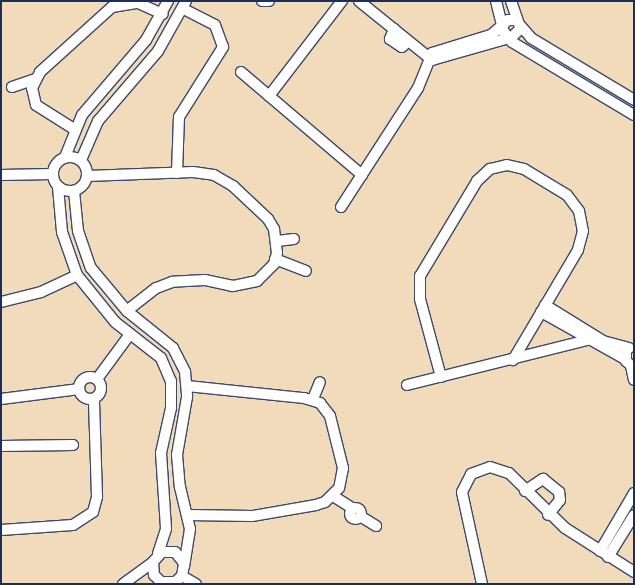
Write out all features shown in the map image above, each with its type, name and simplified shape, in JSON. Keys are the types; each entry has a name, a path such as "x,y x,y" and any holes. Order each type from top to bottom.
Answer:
{"street":[{"path":"168,1 163,14 146,40 91,102 74,129 65,157 54,166 52,174 58,187 62,232 77,275 100,308 161,358 171,380 171,408 161,453 166,529 156,558 157,579 179,577 196,584"},
{"path":"262,1 269,1"},
{"path":"269,96 342,1"},
{"path":"359,1 430,59"},
{"path":"496,1 502,26 508,38 634,115"},
{"path":"511,1 519,24 530,38 634,100"},
{"path":"12,87 35,79 112,7 138,3 163,14"},
{"path":"58,187 74,191 83,185 87,176 81,160 98,121 158,51 185,5 215,25 223,48 179,117 177,173"},
{"path":"341,207 418,88 430,59 435,52 491,35 508,20 519,24"},
{"path":"430,59 508,38 519,24"},
{"path":"241,72 362,175"},
{"path":"35,79 32,88 36,105 74,129"},
{"path":"65,157 81,160"},
{"path":"442,377 420,299 420,276 477,181 499,166 524,169 567,195 582,221 578,250 513,360"},
{"path":"87,176 204,173 224,180 268,219 277,241 275,259 267,274 257,281 233,286 205,280 172,282 156,288 127,311"},
{"path":"1,175 52,174"},
{"path":"74,191 78,230 91,268 127,311 173,348 183,366 187,386 177,455 180,486 188,515 190,542 179,577"},
{"path":"277,241 294,239"},
{"path":"275,259 306,271"},
{"path":"1,302 41,292 77,275"},
{"path":"543,309 588,340 630,364"},
{"path":"543,309 604,341 632,347 630,364 634,380"},
{"path":"97,379 130,334"},
{"path":"407,385 513,360 588,340"},
{"path":"79,389 85,379 97,379"},
{"path":"1,530 73,525 93,512 97,497 94,399 102,388 97,379"},
{"path":"313,399 320,382"},
{"path":"187,386 313,399 330,416 343,468 339,488 333,496 316,505 274,514 188,515"},
{"path":"1,399 79,389"},
{"path":"79,389 86,399 94,399"},
{"path":"1,446 73,445"},
{"path":"482,584 462,502 465,482 480,469 500,468 548,515 604,554 634,572"},
{"path":"525,491 542,479 559,492 560,500 548,515"},
{"path":"604,554 634,493"},
{"path":"333,496 352,508 358,508 360,516 376,526"},
{"path":"604,554 634,515"},
{"path":"123,584 156,558 176,552 179,577"}]}
